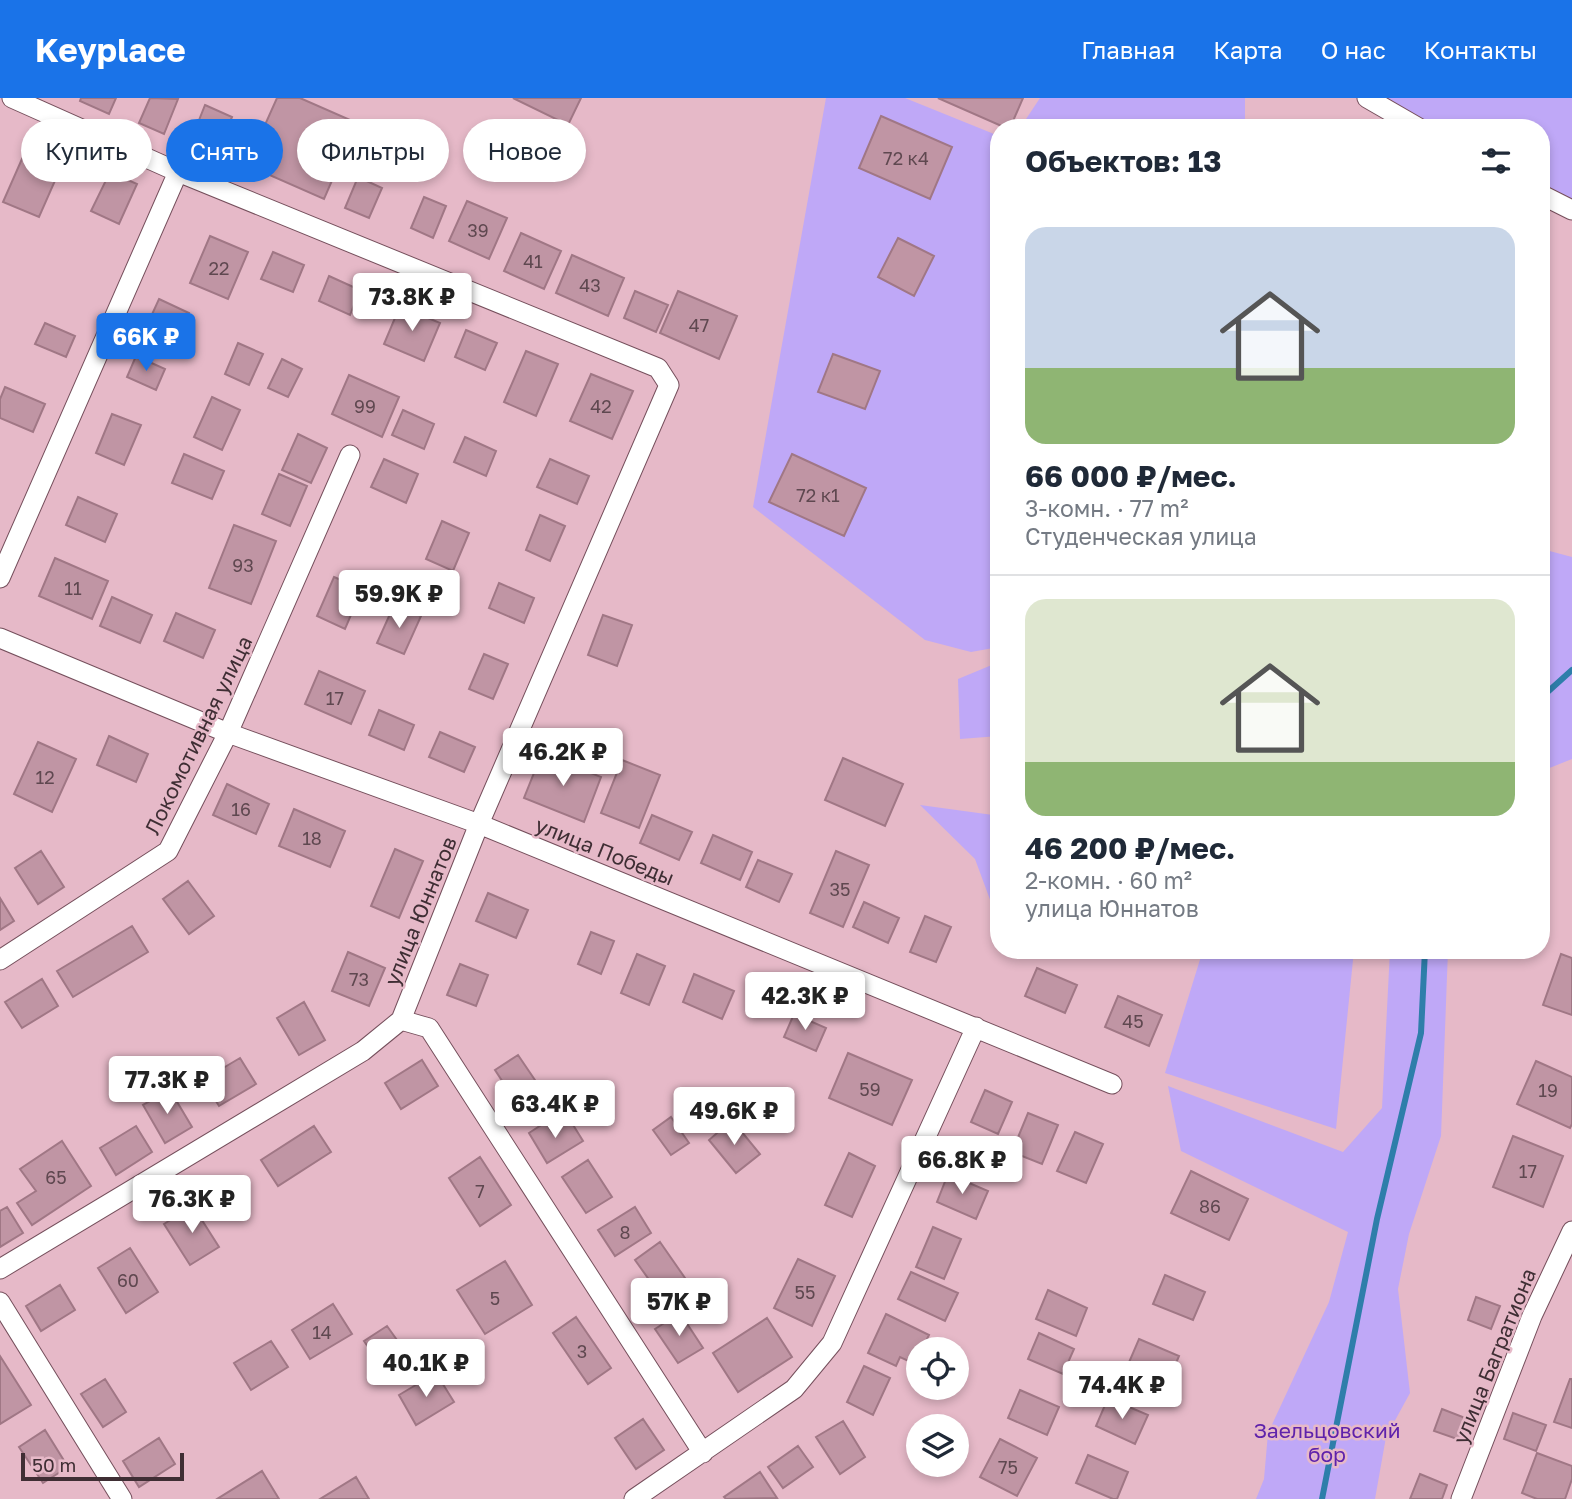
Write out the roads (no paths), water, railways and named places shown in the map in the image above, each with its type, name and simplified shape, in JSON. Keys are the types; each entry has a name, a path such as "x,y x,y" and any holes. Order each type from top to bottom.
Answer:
{"street":[{"path":"12,98 166,167"},
{"path":"1367,98 1403,119"},
{"path":"0,578 174,182"},
{"name":"улица Юннатов","path":"0,1269 363,1051 401,1020 479,824 669,385 658,368 202,182"},
{"path":"1550,199 1572,210"},
{"name":"Локомотивная улица","path":"0,960 168,851 228,733 350,455"},
{"name":"улица Победы","path":"0,638 228,733 479,824 1112,1084"},
{"path":"401,1020 429,1028 703,1452"},
{"path":"634,1499 794,1389 832,1343 976,1027"},
{"name":"улица Багратиона","path":"1461,1499 1532,1316 1572,1232"},
{"path":"0,1301 122,1499"}],"waterway":[{"path":"1550,690 1572,670"},
{"path":"1322,1499 1377,1219 1421,1033 1425,959"}],"park label":[{"name":"Заельцовский бор","path":"1327,1442"}]}
